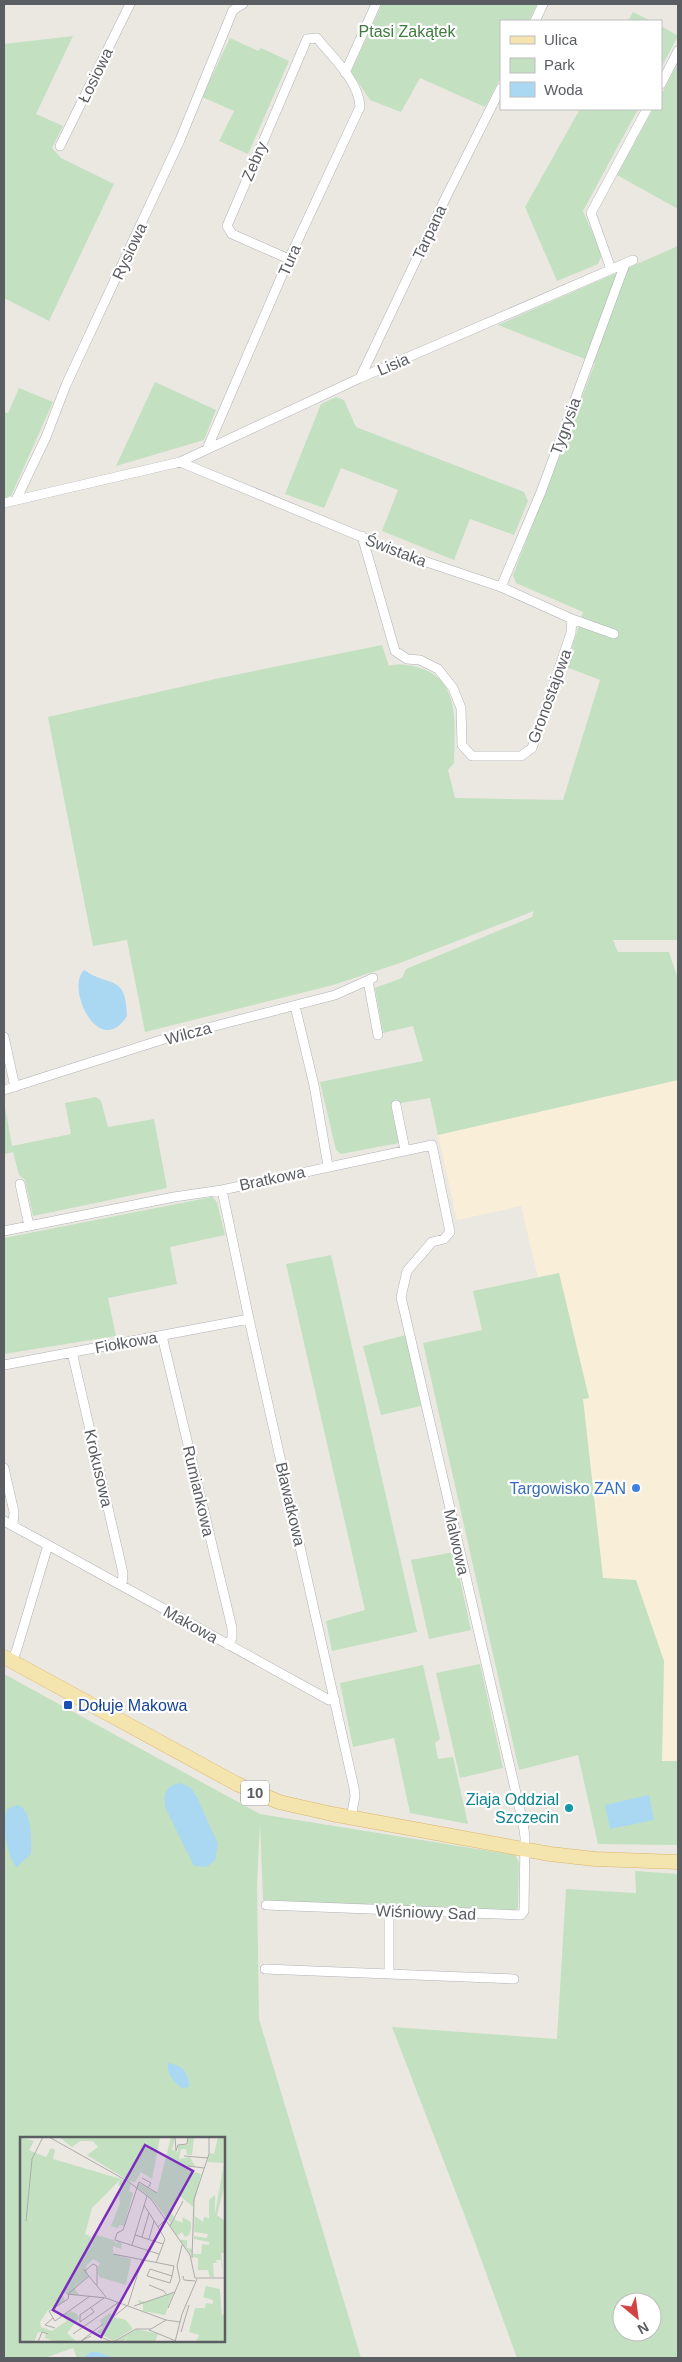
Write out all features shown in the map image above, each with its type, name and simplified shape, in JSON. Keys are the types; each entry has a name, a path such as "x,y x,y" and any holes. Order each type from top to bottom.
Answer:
{"main road":[{"name":"10","path":"7,1659 254,1792 288,1805 525,1850 595,1859 678,1862"}],"street":[{"name":"Łosiowa","path":"60,146 130,4"},
{"name":"Rysiowa","path":"16,500 46,437 66,385 180,140 234,10 243,4"},
{"path":"345,72 376,4"},
{"path":"536,20 544,4"},
{"name":"Tura","path":"207,449 289,259 360,107 359,98 345,72 317,38"},
{"name":"Zebry","path":"289,259 232,234 227,226 307,39 317,38"},
{"path":"662,82 678,51"},
{"name":"Tarpana","path":"360,378 447,195 500,90"},
{"path":"611,269 591,213 646,110"},
{"name":"Lisia","path":"4,503 180,462 360,378 629,262"},
{"name":"Tygrysia","path":"501,587 541,492 629,262"},
{"name":"Świstaka","path":"180,462 403,554 501,587 572,619 614,634"},
{"name":"Gronostajowa","path":"362,536 395,651 407,659 420,660 438,669 453,688 461,708 462,745 472,756 521,756 532,748 571,633 572,619"},
{"name":"Wilcza","path":"4,1090 161,1040 335,995 370,979 378,1035"},
{"path":"295,1006 314,1085 328,1166"},
{"path":"4,1037 15,1087"},
{"path":"396,1105 405,1150"},
{"name":"Bratkowa","path":"4,1231 174,1197 222,1190 432,1145 450,1232 444,1239 432,1242"},
{"path":"20,1184 29,1226"},
{"name":"Bławatkowa","path":"222,1190 354,1788 355,1796 351,1818"},
{"name":"Malwowa","path":"432,1242 408,1272 404,1280 401,1297 523,1823 525,1850"},
{"name":"Fiołkowa","path":"4,1365 249,1319"},
{"name":"Rumiankowa","path":"162,1336 232,1628 232,1638 228,1645"},
{"name":"Krokusowa","path":"72,1352 123,1573 122,1585"},
{"path":"4,1468 14,1512 13,1526"},
{"name":"Makowa","path":"4,1521 329,1700 335,1700"},
{"path":"7,1659 16,1652 48,1545"},
{"name":"Wiśniowy Sad","path":"266,1905 521,1915 524,1911 525,1850"},
{"path":"388,1911 389,1974"},
{"path":"264,1969 514,1979"}],"shaded area":[{"name":"Targowisko ZAN","path":"678,1080 678,1761 662,1762 664,1661 603,1578 583,1399 589,1398 559,1273 538,1277 521,1206 457,1220 438,1135"}],"green space":[{"name":"Ptasi Zakątek","path":"382,4 537,4 529,20 500,20 500,79 485,107 420,78 401,112 370,100 351,72"},
{"path":"633,12 649,20 629,20"},
{"path":"662,27 678,36 662,66"},
{"path":"73,36 36,114 63,126 52,148 61,158 114,184 49,321 4,298 4,44"},
{"path":"230,38 258,51 261,48 289,61 248,154 219,141 234,111 202,97"},
{"path":"678,63 678,209 617,175 652,110 662,110 662,93"},
{"path":"579,110 637,110 583,211 602,255 598,264 557,281 525,207"},
{"path":"678,246 678,940 613,940 618,952 669,952 678,979 678,1080 438,1135 430,1098 401,1103 395,1100 391,1106 399,1143 341,1154 336,1150 320,1082 423,1061 413,1026 383,1033 375,988 402,978 406,969 532,917 534,911 400,963 333,985 145,1032 127,940 93,946 48,717 220,678 382,645 389,666 406,665 423,669 436,676 450,696 454,722 454,763 448,770 455,798 563,800 600,680 566,667 583,612 516,583 513,575 595,363 498,325"},
{"path":"155,382 216,410 204,440 116,466"},
{"path":"19,388 53,402 11,496 4,498 4,412 8,413"},
{"path":"336,397 344,400 356,427 524,492 528,501 514,535 470,519 454,560 382,531 398,490 341,468 324,508 285,494 321,404"},
{"path":"96,1097 101,1101 108,1127 154,1119 167,1188 33,1216 25,1180 19,1175 13,1152 4,1154 4,1101 12,1146 71,1134 65,1103"},
{"path":"212,1197 217,1202 225,1235 170,1247 177,1284 108,1298 116,1336 4,1354 4,1238"},
{"path":"331,1255 417,1632 332,1651 326,1621 365,1610 286,1264"},
{"path":"559,1273 589,1398 583,1399 603,1578 636,1580 664,1661 662,1761 678,1761 678,1845 598,1844 578,1755 519,1770 423,1343 482,1330 473,1291"},
{"path":"406,1335 421,1406 381,1415 363,1346"},
{"path":"454,1552 471,1630 429,1639 411,1560"},
{"path":"480,1664 503,1768 460,1778 436,1673"},
{"path":"423,1665 440,1739 435,1743 438,1759 453,1757 468,1824 410,1813 394,1738 353,1747 340,1683"},
{"path":"4,1674 260,1814 515,1855 519,1862 518,1908 514,1912 263,1900 260,1824 257,1884 259,2019 361,2358 77,2358 73,2348 45,2358 4,2358"},
{"path":"635,1871 678,1874 678,2358 517,2358 473,2237 392,2027 557,2039 566,1889 636,1893"}],"water":[{"path":"84,970 115,984 124,993 127,1016 116,1027 106,1030 96,1026 88,1016 82,1004 79,991 79,979"},
{"path":"180,1783 190,1787 196,1795 218,1844 215,1860 207,1867 194,1866 165,1807 165,1794 171,1786"},
{"path":"649,1795 654,1820 610,1829 605,1805"},
{"path":"18,1805 23,1808 29,1820 31,1854 17,1867 10,1856 6,1840 5,1815 7,1809"},
{"path":"168,2063 184,2070 188,2078 189,2087 182,2088 174,2080 169,2074"},
{"path":"91,2352 98,2352 114,2358 85,2358"}],"place":[{"name":"Targowisko ZAN","path":"636,1488"},
{"name":"Dołuje Makowa","path":"68,1705"},
{"name":"Ziaja Oddzial Szczecin","path":"569,1808"}]}
